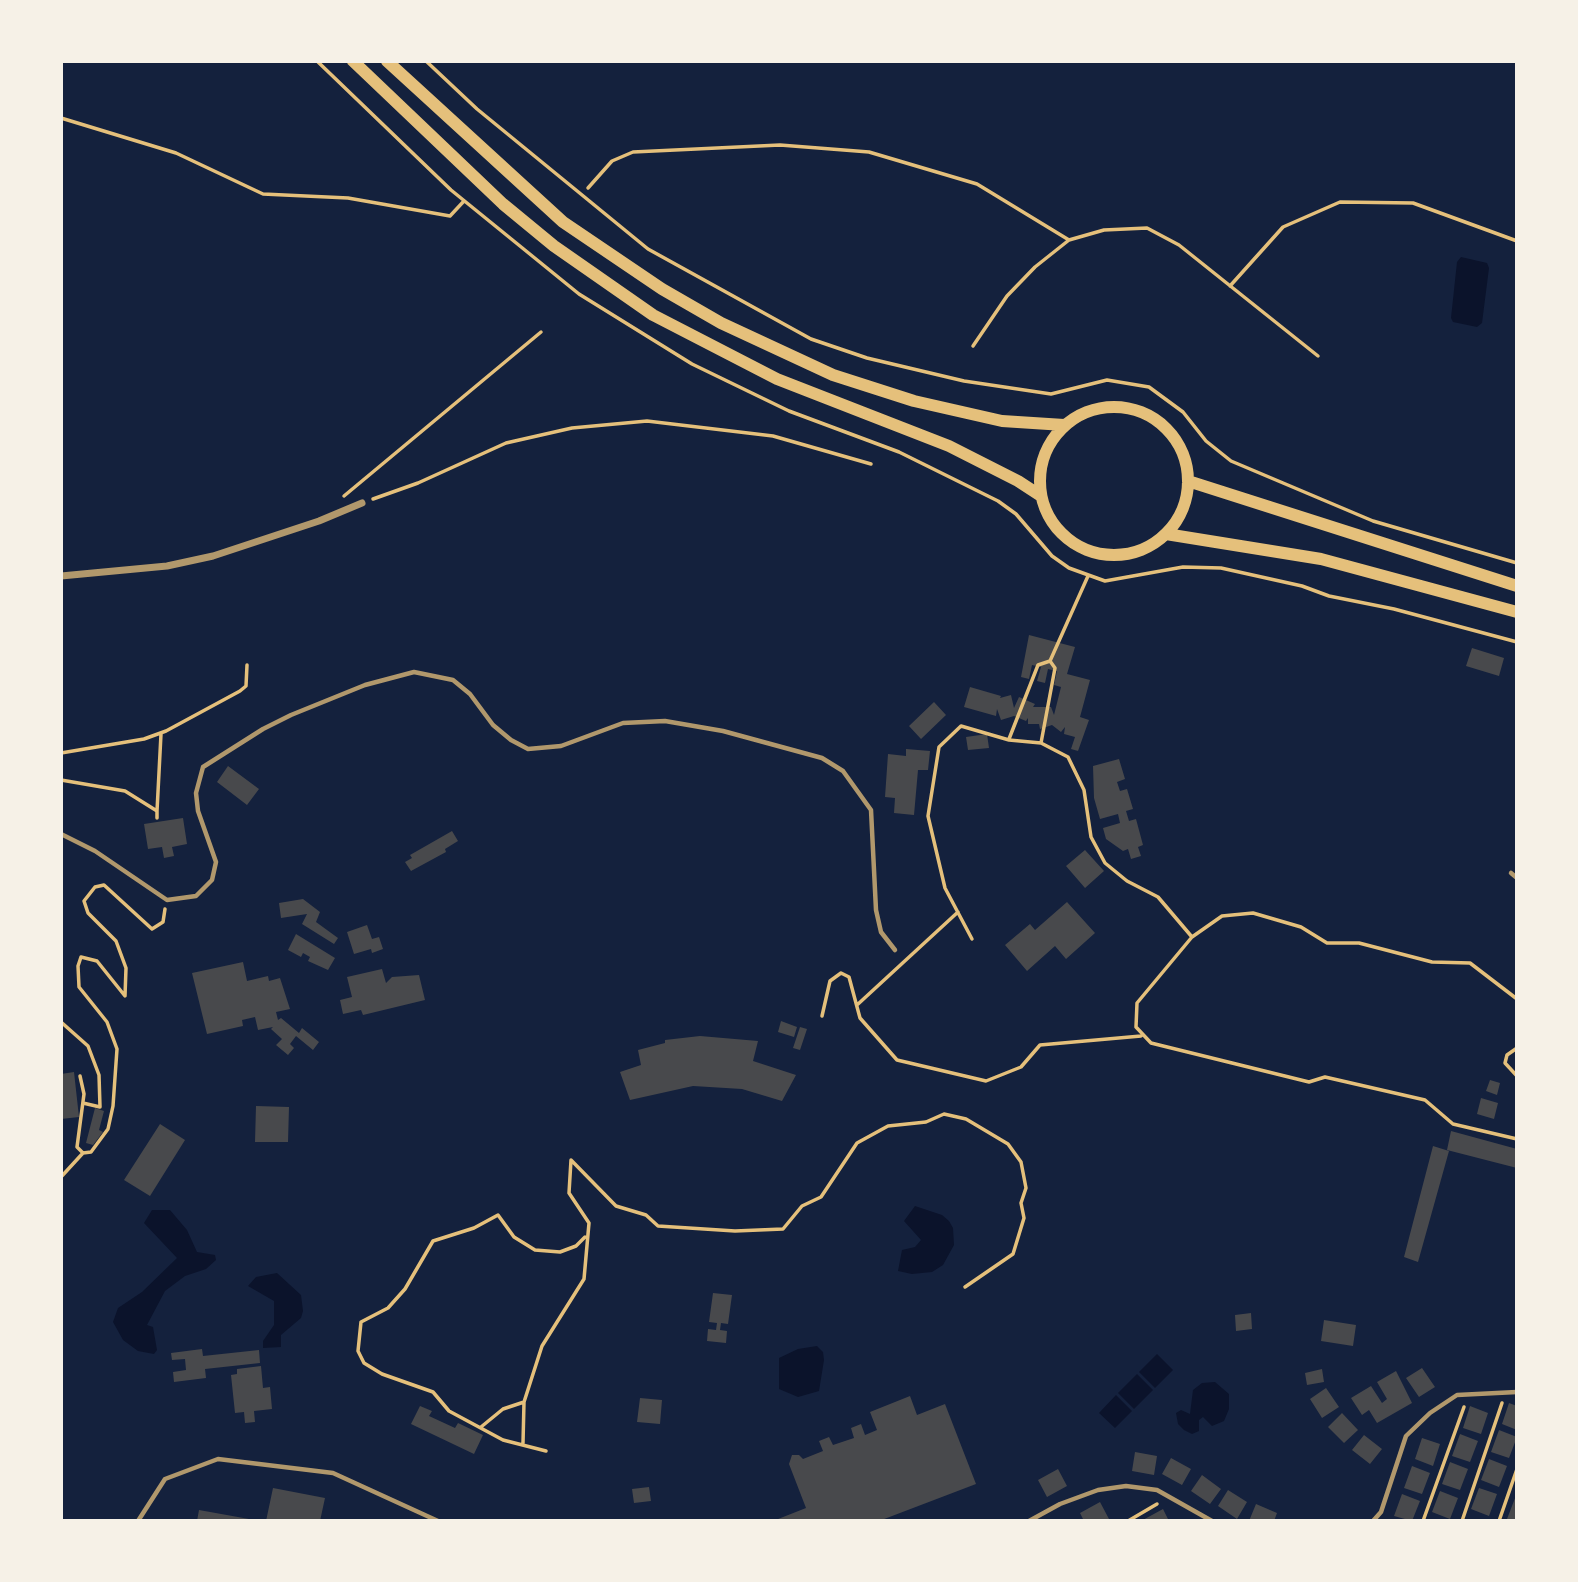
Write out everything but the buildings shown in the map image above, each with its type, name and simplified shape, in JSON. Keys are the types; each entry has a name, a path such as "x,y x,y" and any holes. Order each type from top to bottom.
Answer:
{"main road":[{"path":"353,61 503,204 554,246 653,315 777,379 949,446 1041,496"},
{"path":"387,61 563,222 662,289 721,323 833,375 914,401 1002,421 1064,425"},
{"path":"1117,407 1139,411 1159,422 1175,438 1185,458 1188,481 1186,500 1178,518 1166,534 1136,552 1101,554 1068,540 1054,526 1041,496 1040,469 1046,450 1064,425 1094,409 1117,407"},
{"path":"1188,481 1517,586"},
{"path":"1166,534 1321,559 1517,612"}],"street":[{"path":"61,576 167,566 213,556 319,521 362,503"}],"lane":[{"path":"61,834 95,851 167,900 196,896 212,880 216,862 198,811 195,793 203,767 263,729 291,715 365,685 414,672 453,680 470,694 493,725 511,740 528,749 561,746 623,723 665,721 723,731 822,758 843,771 871,810 876,910 881,932 895,950"},
{"path":"1511,873 1517,878"},
{"path":"1373,1521 1381,1512 1406,1436 1457,1395 1517,1392"},
{"path":"138,1521 165,1479 218,1459 332,1473 438,1521"},
{"path":"1029,1521 1060,1504 1098,1490 1126,1486 1157,1490 1212,1521"}],"path":[{"path":"426,61 478,109 648,249 810,339 867,358 952,378 1052,394 1107,380 1149,387 1184,412 1206,441 1231,461 1373,521 1517,563"},
{"path":"61,118 176,153 263,194 348,198 450,216 464,201"},
{"path":"588,188 612,161 633,152 780,145 869,152 977,184 1069,240"},
{"path":"1230,286 1283,227 1340,202 1413,204 1467,220 1517,241"},
{"path":"973,346 1007,296 1035,267 1069,240 1104,230 1147,228 1179,245 1318,356"},
{"path":"342,497 358,481 541,332"},
{"path":"362,503 418,483 506,443 572,428 647,421 773,436 871,464"},
{"path":"1009,740 1038,665 1050,661 1088,576"},
{"path":"1041,743 1055,668 1050,661"},
{"path":"61,753 161,734 240,691 246,685 247,665"},
{"path":"972,939 945,888 928,816 939,747 961,726 1009,740 1041,743 1068,757 1084,790 1091,837 1105,863 1127,881 1158,897 1192,937"},
{"path":"157,818 161,734"},
{"path":"61,780 125,791 157,811"},
{"path":"61,1177 83,1153 91,1152 108,1129 113,1106 117,1049 107,1022 79,987 78,966 81,957 97,961 125,996 126,968 116,942 88,913 84,901 95,887 104,885 152,929 163,922 167,900"},
{"path":"857,1006 958,912"},
{"path":"1517,999 1470,963 1432,962 1359,943 1327,943 1301,927 1253,913 1222,916 1192,937 1138,1003 1136,1027 1141,1036 1151,1044 1309,1082 1325,1077 1425,1100 1453,1124 1517,1139"},
{"path":"822,1016 830,981 841,973 849,977 860,1018 897,1060 986,1081 1021,1067 1040,1045 1141,1036"},
{"path":"61,1022 88,1046 99,1075 100,1107 83,1103"},
{"path":"1517,1048 1507,1055 1505,1063 1517,1076"},
{"path":"80,1076 83,1103 77,1147 83,1153"},
{"path":"101,1103 113,1106"},
{"path":"523,1443 524,1402 542,1346 584,1279 589,1223 569,1193 571,1160 616,1206 646,1215 658,1226 735,1231 783,1229 802,1206 821,1197 857,1143 888,1126 926,1122 944,1114 966,1119 1008,1144 1021,1162 1026,1188 1021,1203 1024,1218 1013,1254 965,1287"},
{"path":"546,1451 503,1440 449,1411 433,1392 382,1374 365,1363 358,1351 361,1322 387,1308 405,1289 433,1241 474,1228 498,1215 514,1237 535,1250 560,1252 576,1246 586,1235"},
{"path":"1462,1521 1505,1391"},
{"path":"1423,1521 1463,1412 1465,1394"},
{"path":"481,1427 503,1409 524,1402"},
{"path":"1499,1521 1517,1469"},
{"path":"1128,1521 1155,1506 1166,1495"}],"water":[{"path":"1461,257 1487,263 1489,268 1482,323 1477,327 1453,322 1451,318 1457,262"},
{"path":"915,1206 942,1215 953,1228 954,1245 943,1265 932,1272 912,1274 898,1271 902,1250 915,1247 921,1240 904,1221"},
{"path":"152,1210 170,1210 187,1230 197,1252 215,1255 216,1260 206,1269 185,1276 165,1291 147,1325 153,1327 157,1350 154,1354 138,1351 123,1340 113,1322 118,1308 142,1292 177,1258 144,1223"},
{"path":"277,1273 301,1295 303,1311 301,1318 281,1335 281,1347 263,1348 263,1341 274,1325 274,1301 248,1286 256,1277"},
{"path":"817,1346 823,1352 824,1360 819,1391 798,1397 779,1389 779,1358 798,1349"},
{"path":"1157,1354 1173,1370 1155,1388 1139,1372"},
{"path":"1137,1374 1153,1390 1134,1409 1118,1393"},
{"path":"1215,1382 1229,1394 1229,1409 1224,1421 1212,1426 1203,1417 1199,1420 1199,1431 1192,1434 1184,1430 1178,1424 1176,1413 1181,1410 1190,1414 1193,1390 1202,1383"},
{"path":"1116,1395 1132,1411 1115,1428 1099,1413"}]}
